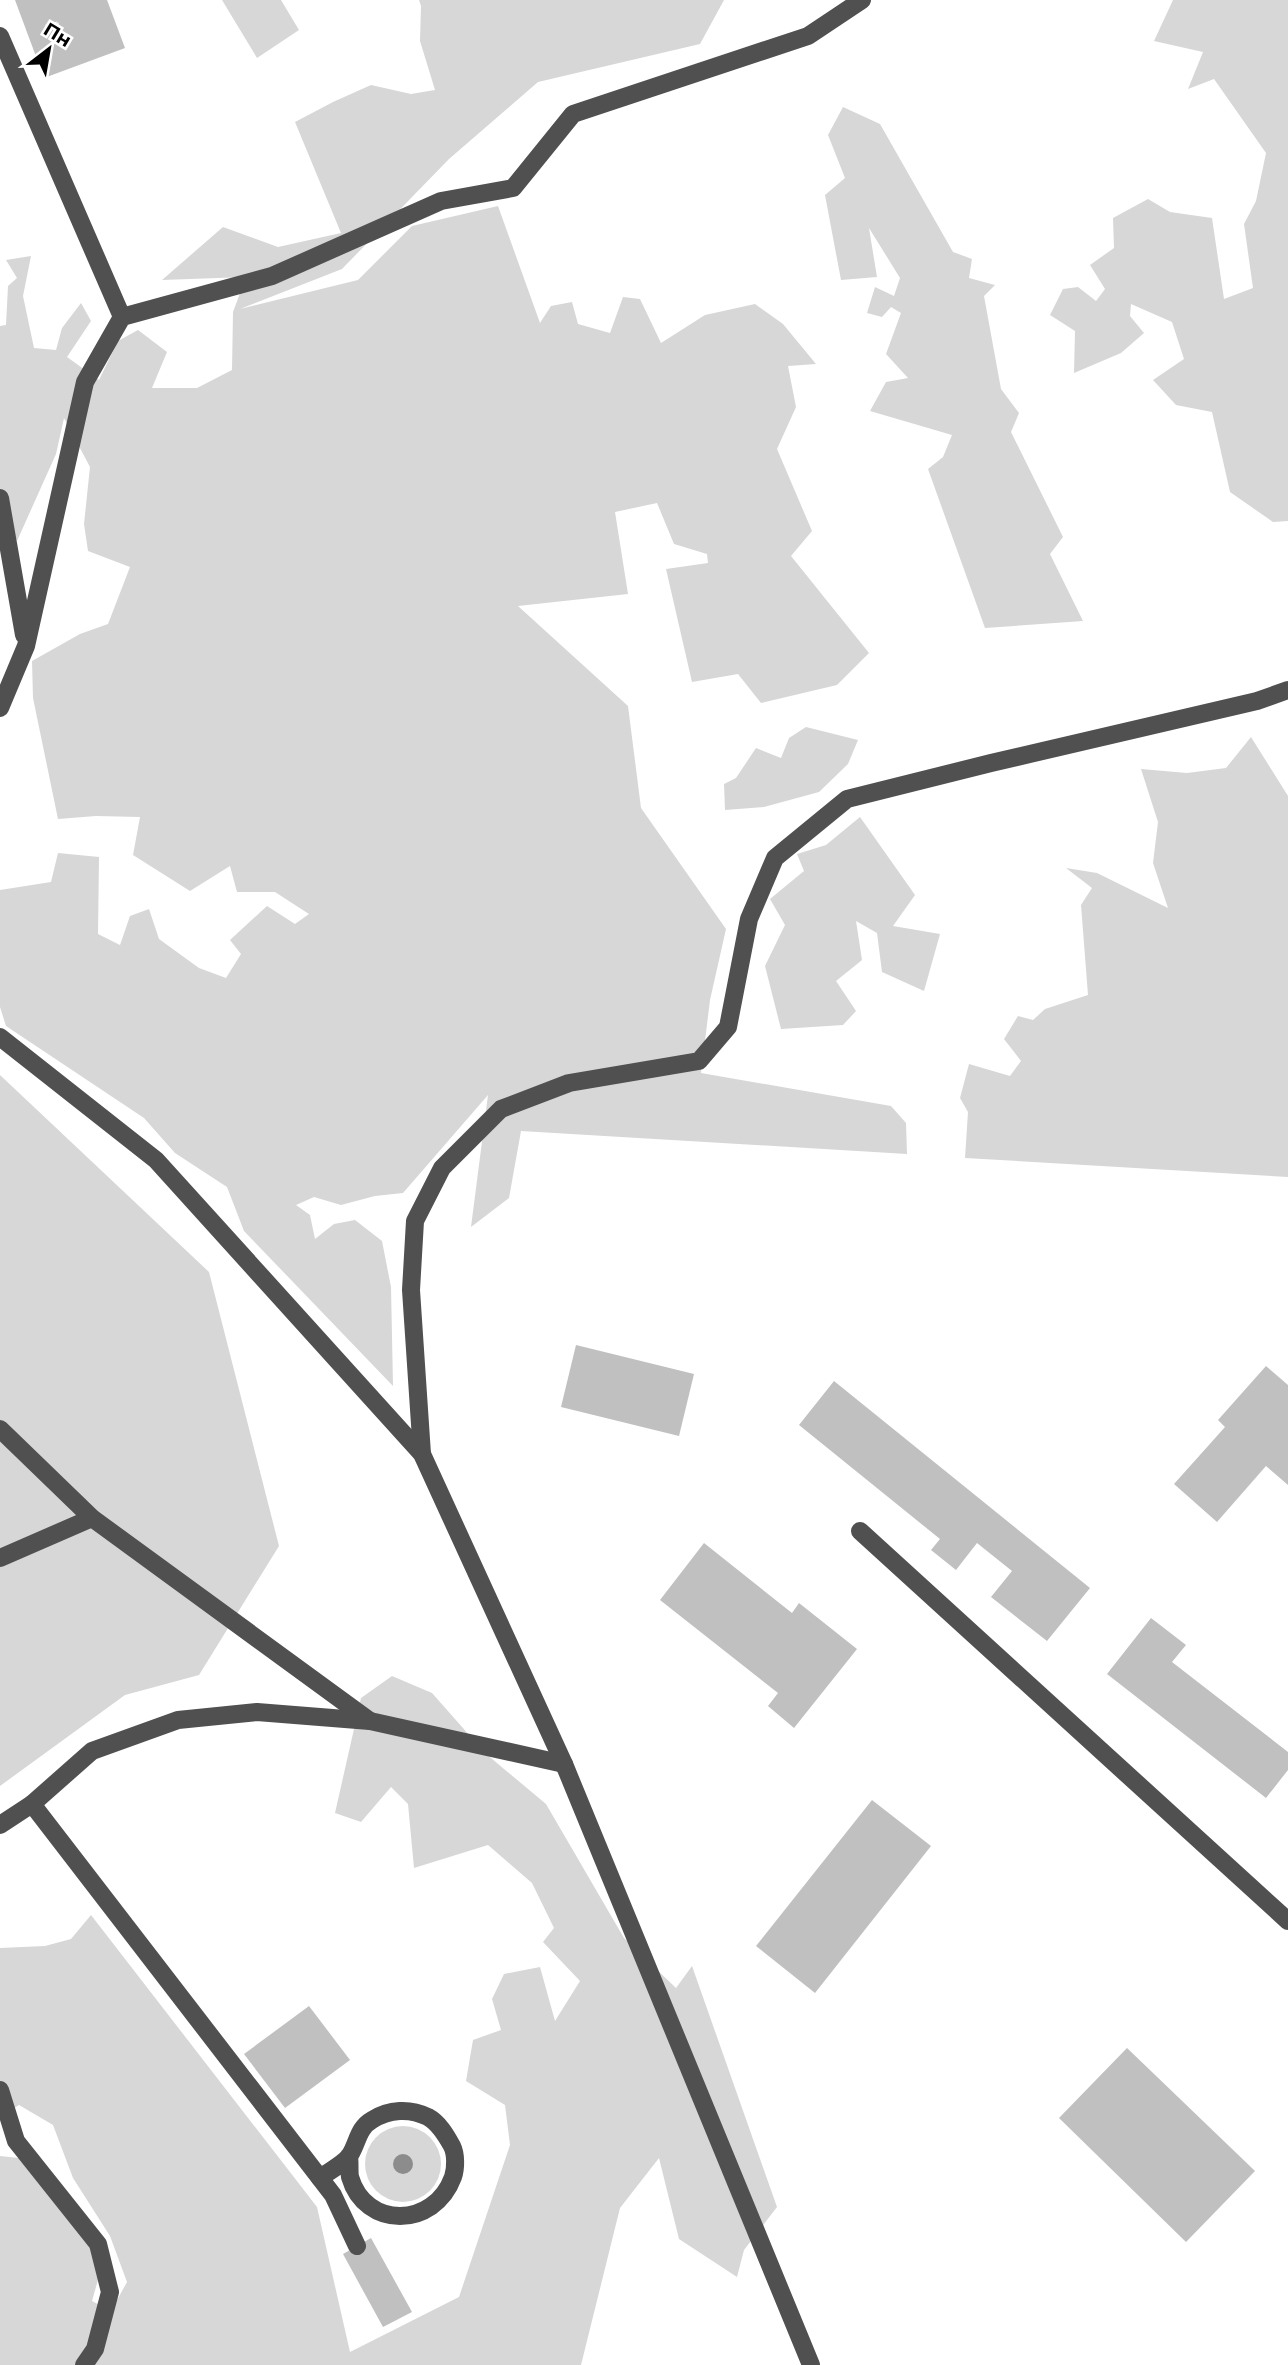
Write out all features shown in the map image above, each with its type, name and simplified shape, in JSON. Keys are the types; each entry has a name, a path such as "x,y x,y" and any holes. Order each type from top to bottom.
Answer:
{"lane":[{"path":"0,708 26,646 85,382 122,317 272,276 441,201 513,187 573,114 808,36 862,0"},
{"path":"0,36 122,317"},
{"path":"0,498 26,646"},
{"path":"422,1454 411,1290 415,1221 442,1168 501,1109 569,1083 699,1061 728,1027 749,919 775,858 847,799 1257,701 1288,690"},
{"path":"0,1037 156,1160 422,1454 564,1764 811,2365"},
{"path":"0,1429 92,1518 370,1721"},
{"path":"0,1558 92,1518"},
{"path":"860,1531 1288,1921"},
{"path":"0,1825 32,1804 92,1751 178,1720 257,1712 370,1721 564,1764"},
{"path":"32,1804 333,2195 357,2246"},
{"path":"0,2090 16,2141 98,2244 110,2292 95,2349 84,2365"},
{"path":"320,2178 349,2156 356,2136 370,2121 389,2111 410,2111 429,2118 445,2132 454,2150 455,2171 448,2191 434,2206 415,2216 395,2216 375,2209 359,2196 350,2176 349,2156"},
{"path":"0,2150 16,2141"}],"shaded area":[{"path":"222,0 281,0 299,30 257,58"},
{"path":"419,0 724,0 700,44 538,82 449,159 342,269 240,309 358,280 412,226 498,206 540,323 551,306 572,302 578,324 610,333 623,297 640,299 661,343 705,315 755,304 783,324 816,364 788,366 796,407 777,449 812,531 791,556 869,653 837,685 761,703 738,674 692,682 666,569 708,563 707,554 674,544 657,503 615,512 628,594 518,606 628,706 641,808 726,929 710,1000 701,1073 891,1106 906,1123 907,1154 521,1131 509,1198 471,1227 488,1095 403,1193 375,1196 341,1205 314,1197 296,1205 310,1215 315,1239 334,1224 355,1220 382,1241 391,1287 393,1386 244,1231 227,1187 175,1153 144,1118 6,1026 0,1007 0,890 51,882 58,853 99,857 98,934 120,945 130,916 149,909 159,939 199,968 226,978 241,954 230,940 267,906 295,924 309,914 275,892 237,892 230,866 190,891 133,855 140,817 58,819 33,698 32,661 80,634 108,624 130,567 88,551 84,524 90,467 64,418 56,454 17,541 0,496 0,326 6,325 8,286 17,278 6,260 31,256 23,296 34,348 56,350 62,328 81,303 91,321 67,357 99,380 118,341 138,330 167,352 152,388 197,388 232,370 233,312 246,277 162,280 223,227 278,247 341,233 295,122 371,85 411,94 435,90 420,41"},
{"path":"1173,0 1288,0 1288,521 1273,522 1230,492 1212,412 1176,405 1153,380 1184,359 1172,322 1131,304 1130,316 1144,333 1121,353 1074,373 1075,331 1050,315 1063,289 1078,287 1096,301 1105,289 1090,265 1114,248 1113,218 1148,199 1170,212 1212,218 1224,299 1253,288 1244,224 1256,201 1266,153 1214,79 1188,89 1203,52 1154,41"},
{"path":"843,107 880,124 953,252 972,259 969,278 995,285 984,296 1001,389 1019,413 1011,432 1063,537 1050,554 1083,621 985,628 928,469 943,457 952,435 870,411 886,382 908,378 886,354 901,313 891,307 882,317 867,313 875,287 894,296 900,278 869,228 877,277 841,280 825,195 845,178 828,135"},
{"path":"806,727 858,740 848,764 819,792 764,807 725,810 724,784 736,778 756,748 781,758 789,738"},
{"path":"1251,737 1288,796 1288,1177 965,1158 968,1112 960,1098 969,1064 1010,1076 1021,1061 1004,1039 1018,1016 1033,1020 1045,1009 1088,995 1081,905 1092,888 1066,868 1097,873 1168,908 1153,863 1158,822 1141,769 1187,773 1226,768"},
{"path":"860,817 915,895 893,926 940,934 924,991 882,972 877,933 856,921 862,960 836,981 856,1011 843,1025 781,1029 765,966 785,925 770,899 804,871 797,854 826,845"},
{"path":"0,1075 209,1272 279,1546 199,1675 125,1695 0,1786"},
{"path":"392,1676 432,1693 485,1753 546,1804 624,1938 676,1988 692,1966 777,2207 744,2250 737,2277 679,2239 659,2158 620,2208 581,2365 0,2365 0,2156 19,2158 103,2262 92,2301 111,2311 127,2282 110,2236 73,2178 53,2125 19,2105 0,2117 0,1948 45,1946 71,1939 91,1915 317,2207 350,2352 459,2297 510,2145 505,2105 466,2081 473,2040 501,2030 492,1999 504,1974 540,1967 555,2021 580,1981 543,1942 554,1928 532,1883 488,1845 414,1868 408,1804 391,1787 361,1822 335,1813 361,1698"},
{"path":"403,2126 418,2129 430,2137 438,2149 441,2164 438,2179 430,2191 418,2199 403,2202 388,2199 376,2191 368,2179 365,2164 368,2149 376,2137 388,2129"}],"building":[{"path":"15,0 107,0 125,48 44,78"},
{"path":"576,1345 694,1374 679,1436 561,1407"},
{"path":"1266,1366 1288,1385 1288,1485 1266,1466 1217,1522 1174,1484 1225,1427 1218,1420"},
{"path":"834,1381 1090,1588 1047,1641 991,1597 1012,1571 977,1543 956,1570 931,1550 940,1539 799,1425"},
{"path":"704,1543 792,1613 799,1603 857,1649 794,1728 768,1706 778,1693 660,1600"},
{"path":"1151,1618 1186,1645 1172,1662 1288,1752 1288,1770 1266,1798 1107,1674"},
{"path":"872,1800 931,1846 815,1993 756,1946"},
{"path":"309,2006 350,2060 285,2108 244,2054"},
{"path":"1127,2048 1255,2171 1186,2242 1059,2118"},
{"path":"371,2238 412,2312 383,2327 343,2254"}]}
